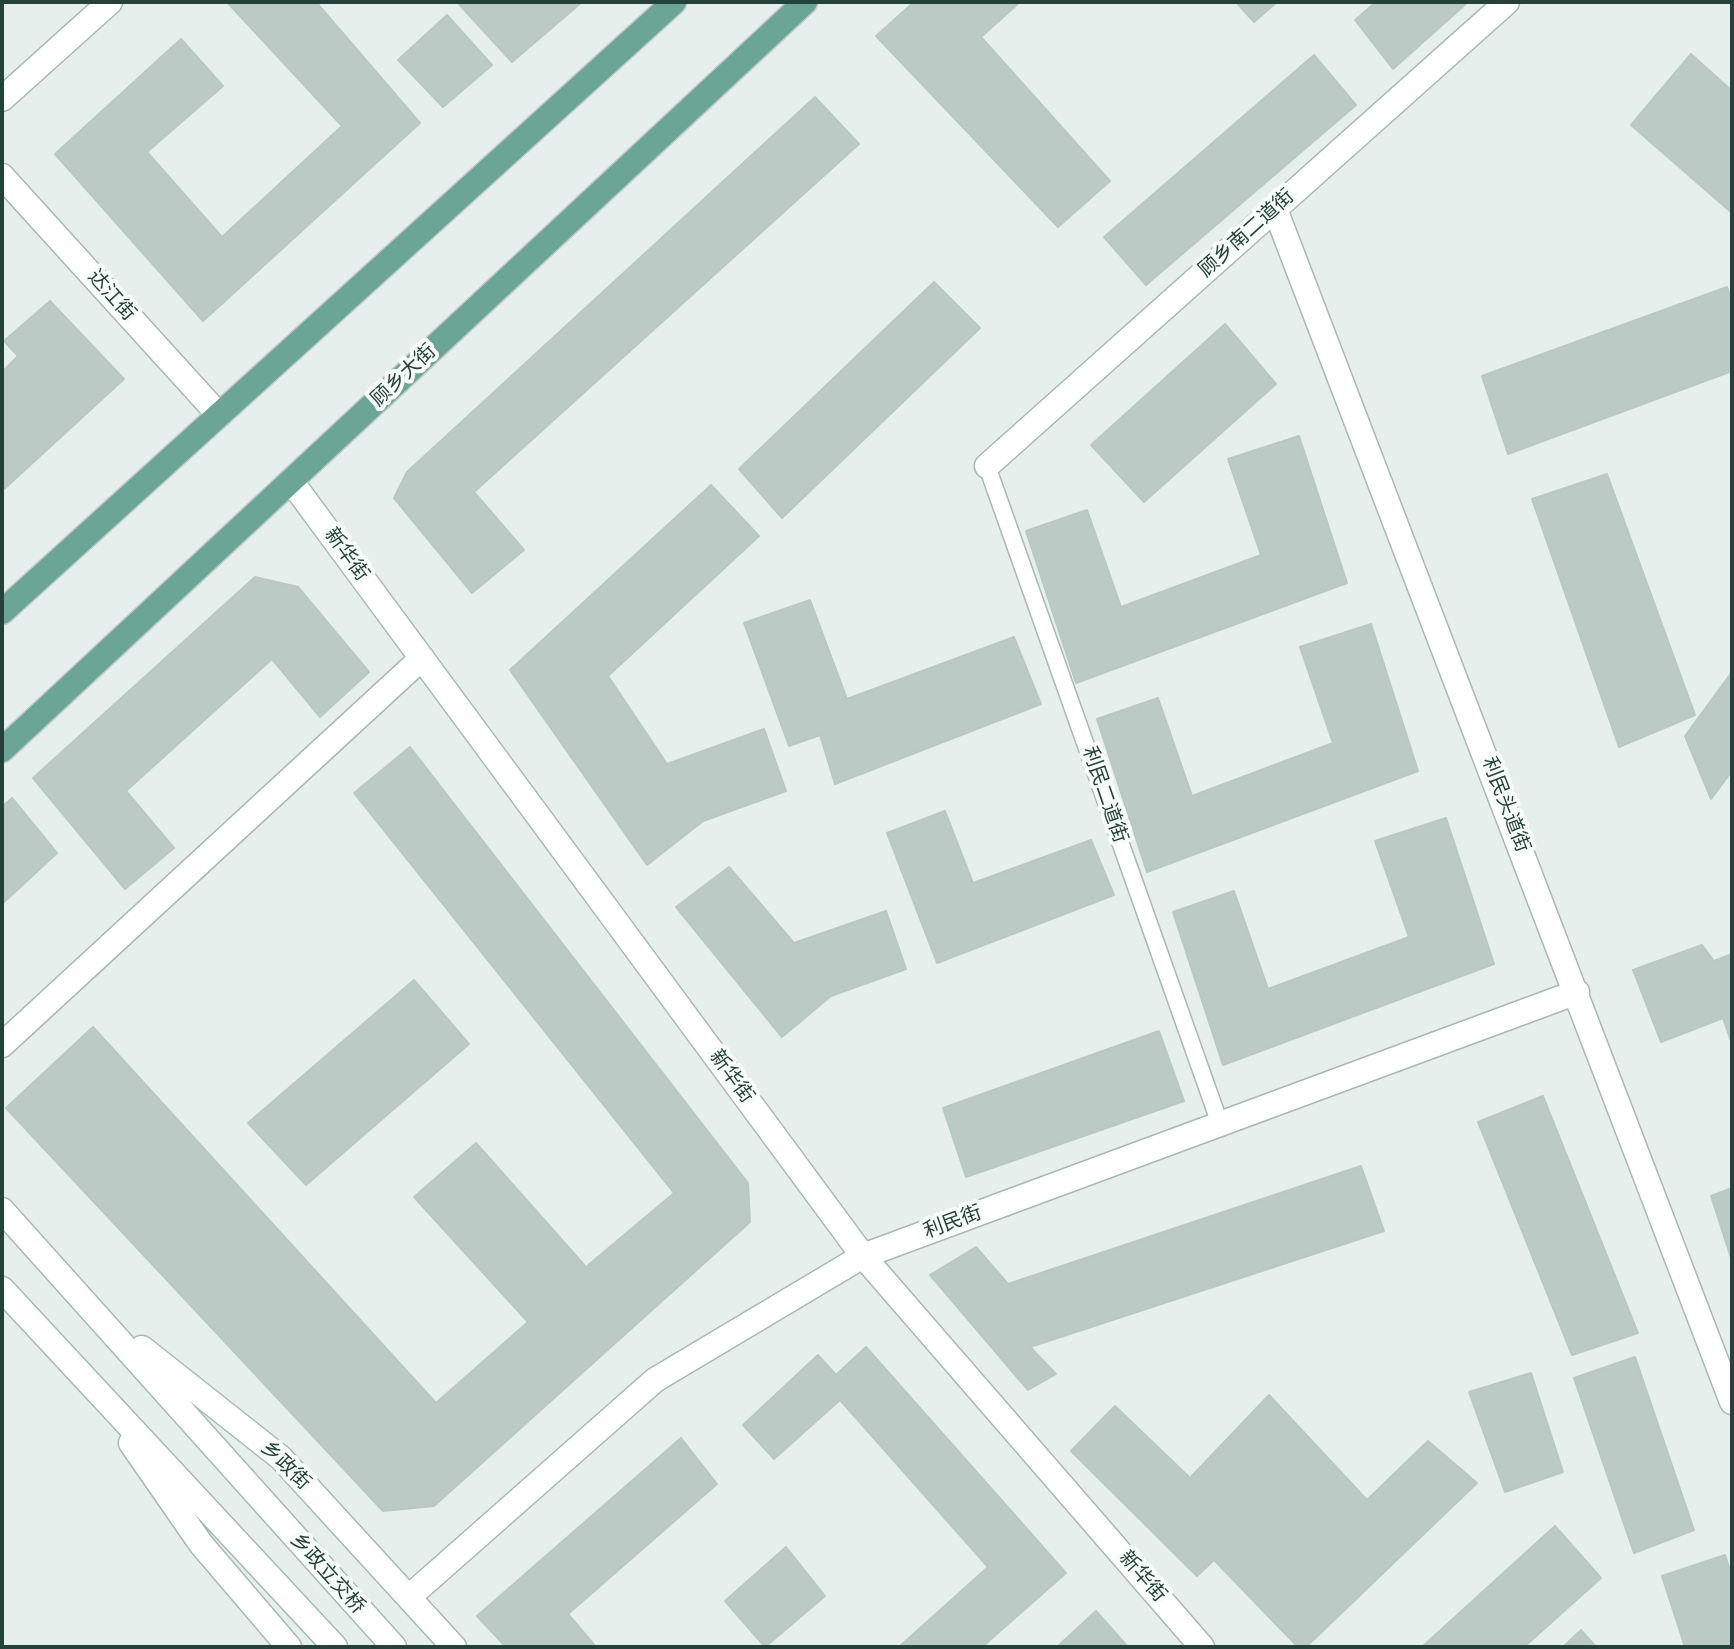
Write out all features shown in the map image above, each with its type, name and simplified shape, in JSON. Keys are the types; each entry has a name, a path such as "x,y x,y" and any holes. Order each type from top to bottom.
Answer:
{"main road":[{"path":"2,612 674,2"},
{"name":"顾乡大街","path":"2,750 805,2"}],"street":[{"path":"2,99 110,2"},
{"name":"顾乡南二道街","path":"987,466 1507,2"},
{"name":"达江街","path":"2,176 219,415"},
{"name":"利民头道街","path":"1275,209 1732,1402"},
{"name":"新华街","path":"291,481 863,1256 1202,1647"},
{"path":"2,1045 422,658"},
{"name":"利民街","path":"409,1597 655,1380 863,1256 1577,992"},
{"name":"乡政街","path":"2,1210 261,1501"},
{"path":"2,1289 228,1528 335,1647"},
{"name":"乡政街","path":"94,1310 281,1458 454,1647"},
{"path":"84,1375 201,1544 289,1647"},
{"name":"乡政立交桥","path":"261,1501 394,1647"}],"lane":[{"name":"利民二道街","path":"987,466 1220,1124"}],"building":[{"path":"227,2 316,2 420,123 203,321 55,154 181,39 223,86 147,152 222,237 342,126"},
{"path":"457,2 582,2 512,62"},
{"path":"914,2 1020,2 981,37 1110,181 1058,227 876,36"},
{"path":"1236,2 1277,2 1254,22"},
{"path":"1376,2 1468,2 1393,69 1355,20"},
{"path":"447,15 492,65 443,107 398,60"},
{"path":"1691,54 1732,91 1732,213 1631,125"},
{"path":"1314,55 1356,105 1146,285 1104,237"},
{"path":"815,97 859,144 474,492 524,550 472,593 394,498 407,472"},
{"path":"934,282 980,328 782,518 739,469"},
{"path":"1727,287 1732,300 1732,371 1508,454 1482,376"},
{"path":"50,301 124,379 2,491 2,372 18,356 4,341"},
{"path":"1225,324 1276,384 1144,502 1091,445"},
{"path":"1299,436 1347,583 1076,683 1026,531 1087,510 1121,607 1261,555 1228,459"},
{"path":"1607,474 1695,715 1619,747 1532,499"},
{"path":"711,485 759,536 608,676 667,764 764,729 786,791 703,821 647,865 510,670"},
{"path":"255,577 298,587 369,672 320,717 272,659 126,791 174,848 125,889 33,778"},
{"path":"810,600 847,699 1014,637 1041,704 835,784 820,735 789,746 744,623"},
{"path":"1371,624 1418,771 1147,872 1097,719 1158,698 1192,796 1333,743 1300,647"},
{"path":"1732,672 1732,771 1711,799 1685,736"},
{"path":"410,747 748,1183 750,1222 434,1506 383,1511 6,1108 93,1027 436,1403 528,1322 414,1197 476,1143 586,1267 674,1193 354,793"},
{"path":"12,798 57,853 2,904 2,807"},
{"path":"945,811 973,883 1091,840 1114,895 937,963 887,833"},
{"path":"1446,818 1494,964 1223,1065 1173,912 1234,891 1268,989 1409,937 1375,841"},
{"path":"729,867 794,943 886,911 906,969 831,996 782,1037 676,907"},
{"path":"1702,945 1714,961 1732,954 1732,1044 1723,1018 1661,1042 1633,970"},
{"path":"414,980 469,1044 306,1185 248,1123"},
{"path":"1159,1031 1184,1101 966,1177 943,1108"},
{"path":"1543,1096 1638,1333 1572,1355 1478,1122"},
{"path":"1361,1166 1384,1231 1030,1347 1056,1374 1028,1390 930,1275 976,1247 1008,1284"},
{"path":"1732,1188 1732,1261 1711,1196"},
{"path":"866,1347 1066,1573 982,1647 899,1647 988,1567 840,1400 774,1459 743,1425 818,1355 836,1375"},
{"path":"1635,1357 1694,1530 1634,1553 1574,1378"},
{"path":"1531,1373 1563,1472 1505,1492 1469,1392"},
{"path":"1269,1395 1367,1500 1428,1441 1477,1483 1306,1647 1298,1647 1214,1560 1197,1576 1071,1451 1115,1406 1190,1478"},
{"path":"681,1438 717,1484 568,1614 596,1647 506,1647 477,1616"},
{"path":"1555,1526 1601,1578 1524,1647 1422,1647"},
{"path":"786,1547 825,1596 765,1647 725,1601"},
{"path":"1725,1555 1732,1576 1732,1647 1685,1647 1662,1576"},
{"path":"1096,1611 1128,1647 1057,1647"},
{"path":"1581,1630 1596,1647 1563,1647"}]}
